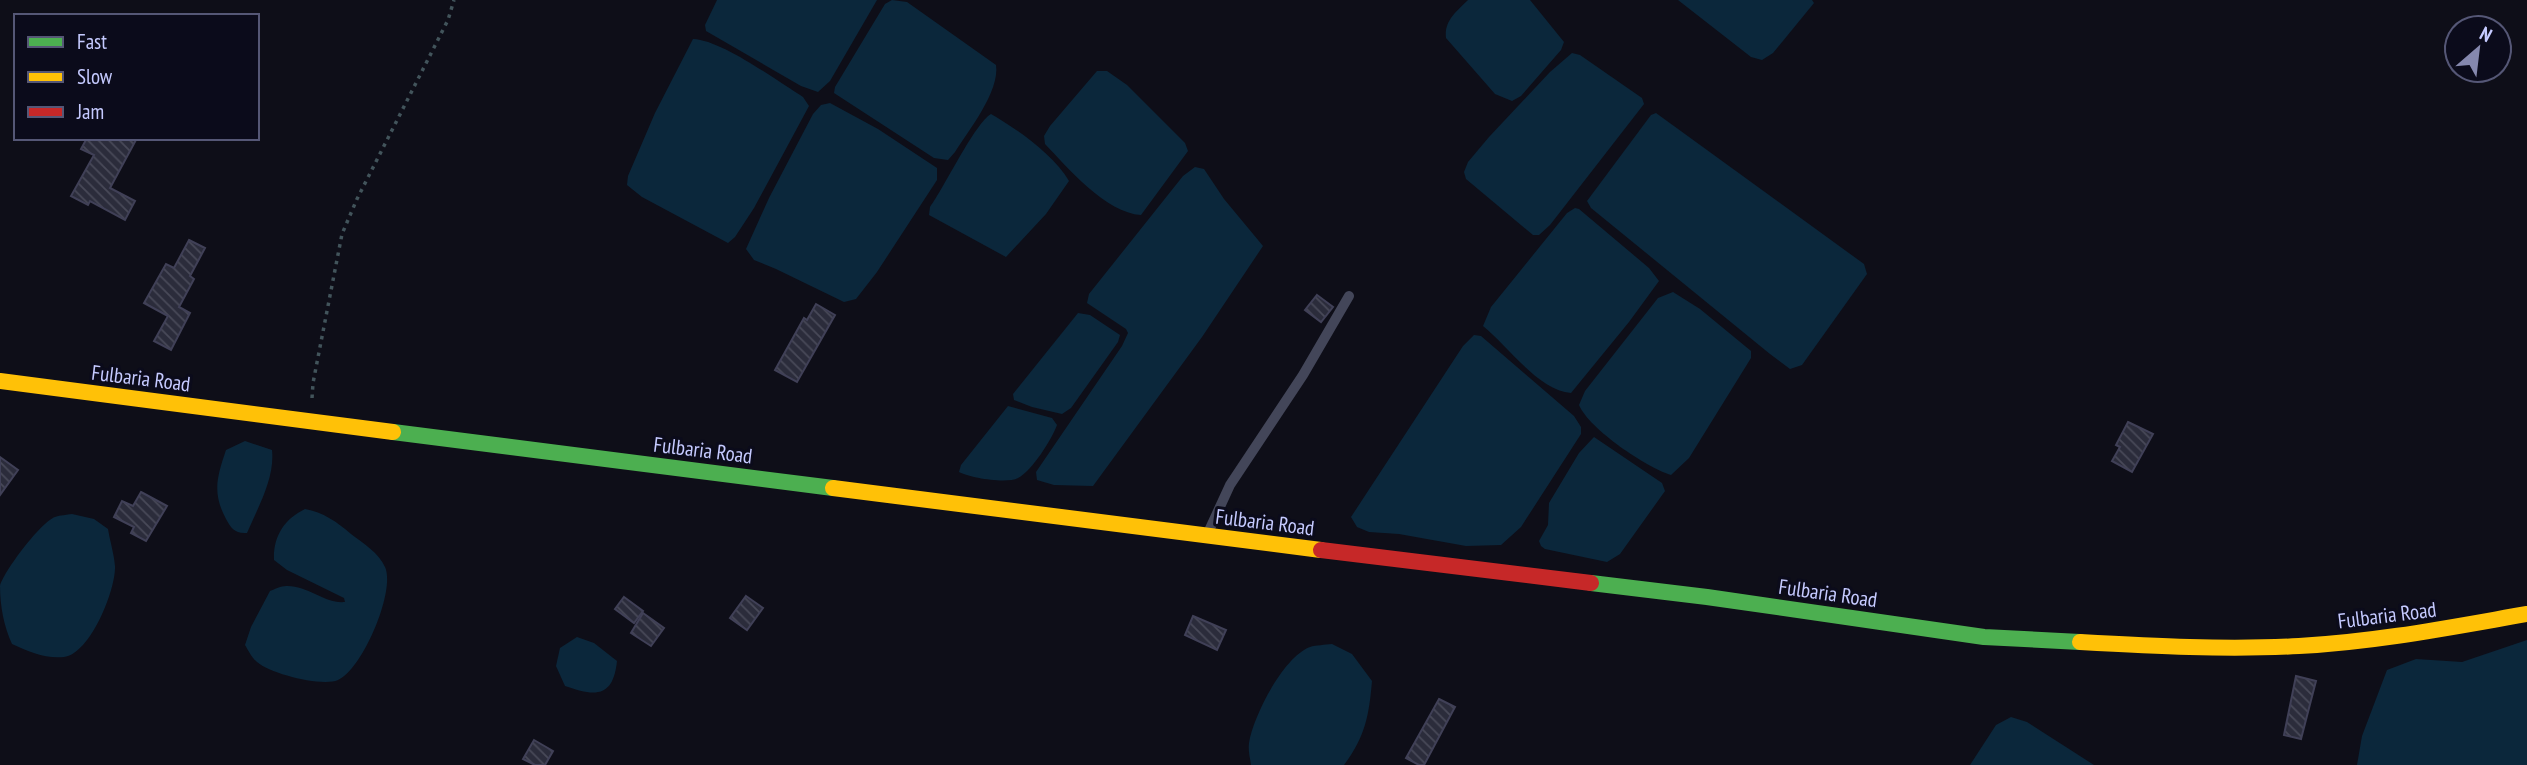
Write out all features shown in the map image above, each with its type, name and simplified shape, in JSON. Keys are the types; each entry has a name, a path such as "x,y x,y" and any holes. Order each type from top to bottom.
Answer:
{"main road":[{"name":"Fulbaria Road","path":"0,381 1207,536 1707,597 1984,637 2154,646 2299,646 2408,635 2527,614"}],"lane":[{"path":"1207,536 1230,485 1303,375 1349,296"}],"path":[{"path":"311,421 313,383 342,234 447,20 454,0"}],"water":[{"path":"717,0 877,0 830,81 818,92 801,86 706,31 705,25"},
{"path":"892,0 907,2 996,65 996,75 988,98 948,160 934,158 834,93 835,87 885,4"},
{"path":"1468,0 1530,0 1564,42 1561,50 1521,96 1512,101 1495,94 1446,38 1449,22"},
{"path":"1678,0 1812,0 1814,3 1773,53 1762,60 1751,57"},
{"path":"693,39 719,46 749,62 803,97 809,106 754,208 728,243 642,197 627,185 628,176 655,113"},
{"path":"1572,53 1580,55 1642,98 1644,104 1550,225 1539,235 1533,235 1466,179 1464,172 1468,162 1489,137 1550,72"},
{"path":"1097,71 1107,71 1127,85 1185,143 1188,151 1141,215 1128,212 1101,198 1045,144 1044,136 1050,126"},
{"path":"830,103 878,129 937,168 937,180 877,272 856,299 844,302 754,260 746,249 813,114 821,105"},
{"path":"1656,113 1864,264 1867,274 1802,365 1790,369 1591,208 1587,201 1651,115"},
{"path":"991,114 1045,152 1069,181 1046,214 1006,257 929,215 930,207 968,142"},
{"path":"1195,167 1204,169 1224,199 1263,246 1202,337 1093,486 1054,485 1037,480 1036,472 1122,346 1128,333 1087,303 1089,294 1183,176"},
{"path":"1575,208 1649,268 1659,281 1571,393 1559,390 1535,376 1483,326 1491,307 1567,213"},
{"path":"1673,292 1700,309 1751,351 1751,358 1689,458 1671,475 1648,464 1606,436 1579,405 1585,391 1658,298"},
{"path":"1078,313 1090,315 1120,335 1118,342 1071,408 1062,414 1014,400 1013,394"},
{"path":"1474,335 1481,336 1574,416 1581,427 1581,434 1521,527 1501,545 1466,546 1399,534 1369,532 1357,527 1351,517 1463,346"},
{"path":"1008,406 1052,418 1057,425 1035,462 1013,480 988,480 959,472 961,465"},
{"path":"1594,437 1662,483 1665,491 1620,554 1607,562 1545,549 1539,541 1548,525 1549,503 1579,453"},
{"path":"245,441 272,450 272,461 261,503 247,533 243,533 234,530 226,519 219,501 217,485 226,450"},
{"path":"305,509 330,518 370,549 385,567 387,578 381,611 366,646 347,673 330,682 309,681 273,671 257,662 245,645 251,627 270,591 282,586 294,586 330,600 345,602 344,598 287,570 274,560 275,544 281,530 291,518"},
{"path":"72,514 94,519 108,529 115,566 114,577 100,619 83,645 64,657 44,656 12,644 3,616 0,586 15,559 41,528 55,517"},
{"path":"577,637 594,643 617,661 611,682 600,692 585,692 565,686 556,666 560,648"},
{"path":"2527,640 2527,765 2357,765 2362,736 2387,670 2416,659 2462,662"},
{"path":"1332,644 1352,654 1372,681 1365,726 1351,755 1344,765 1251,765 1249,746 1256,718 1280,675 1300,653 1312,646"},
{"path":"2011,717 2027,722 2094,765 1970,765 1996,725"}],"building":[{"path":"86,140 136,140 110,188 135,201 125,220 90,201 88,205 71,196 94,155 81,149"},
{"path":"189,240 205,248 190,276 194,279 179,307 190,313 171,350 154,341 168,316 144,303 166,264 174,268"},
{"path":"1317,295 1333,307 1321,322 1305,310"},
{"path":"816,304 835,315 797,382 775,370 804,318 807,320"},
{"path":"2128,422 2153,434 2132,472 2112,461 2120,447 2116,445"},
{"path":"0,457 18,470 0,495"},
{"path":"141,492 167,506 146,541 131,533 134,527 114,517 122,501 133,506"},
{"path":"746,596 763,608 747,630 730,618"},
{"path":"624,597 643,611 634,623 615,609"},
{"path":"643,613 664,628 651,646 631,633"},
{"path":"1193,616 1226,630 1217,650 1185,635"},
{"path":"2296,676 2316,681 2301,739 2284,735"},
{"path":"1439,699 1455,707 1424,765 1419,765 1406,758"},
{"path":"534,740 553,751 545,765 535,765 523,759"}],"traffic: fast":[{"path":"393,432 833,488"},
{"path":"1591,583 1984,637 2080,642"}],"traffic: slow":[{"path":"0,381 393,432"},
{"path":"833,488 1321,550"},
{"path":"2080,642 2217,648 2299,646 2385,638 2527,614"}],"traffic: jam":[{"path":"1321,550 1591,583"}]}
